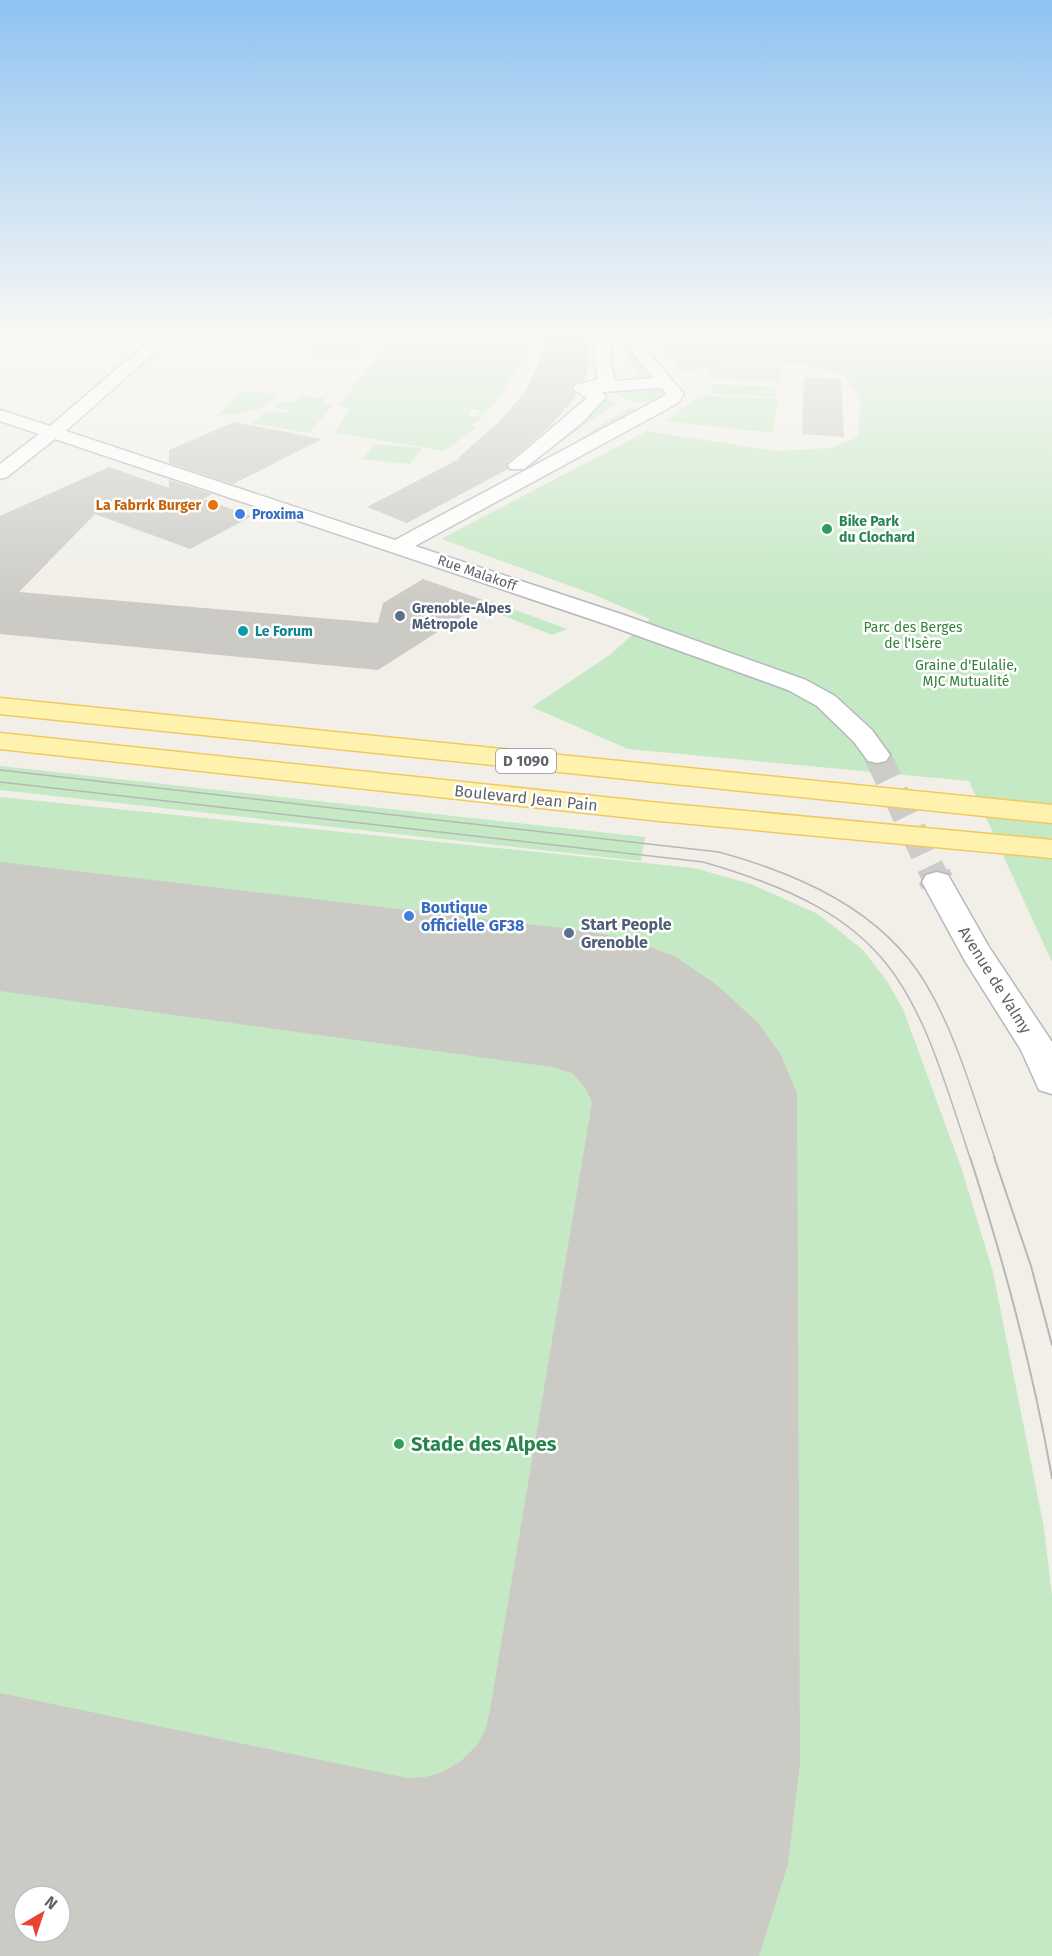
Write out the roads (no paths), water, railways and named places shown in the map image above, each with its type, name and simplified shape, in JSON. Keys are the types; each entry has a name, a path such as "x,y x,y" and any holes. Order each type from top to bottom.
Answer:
{"main road":[{"name":"D 1090","path":"0,706 1052,814"},
{"name":"Boulevard Jean Pain","path":"0,741 660,812 1052,849"}],"street":[{"name":"Rue Malakoff","path":"29,424 616,620 797,685 826,701 863,736 877,755"},
{"path":"0,473 62,424"},
{"path":"488,493 510,471 569,424"},
{"path":"398,547 567,444 595,424"},
{"path":"488,493 625,424"},
{"name":"Avenue de Valmy","path":"937,882 976,953 1037,1046 1052,1080"}],"tunnel":[{"path":"877,755 935,877"},
{"path":"934,876 937,882"}],"tram line":[{"path":"0,770 719,852 779,872 836,898 886,935 908,958 926,984 947,1026 965,1070 995,1158"},
{"path":"0,782 703,862 767,883 817,907 856,933 887,964 911,1001 931,1045 970,1158"},
{"path":"970,1157 1017,1316 1052,1478"},
{"path":"994,1157 1031,1266 1052,1345"}],"place":[{"name":"La Fabrrk Burger","path":"213,505"},
{"name":"Proxima","path":"240,514"},
{"name":"Bike Park du Clochard","path":"827,529"},
{"name":"Grenoble-Alpes Métropole","path":"400,616"},
{"name":"Le Forum","path":"243,631"},
{"name":"Boutique officielle GF38","path":"409,916"},
{"name":"Start People Grenoble","path":"569,933"},
{"name":"Stade des Alpes","path":"399,1444"}],"park label":[{"name":"Parc des Berges de l'Isère","path":"913,636"},
{"name":"Graine d'Eulalie, MJC Mutualité","path":"966,674"}]}
